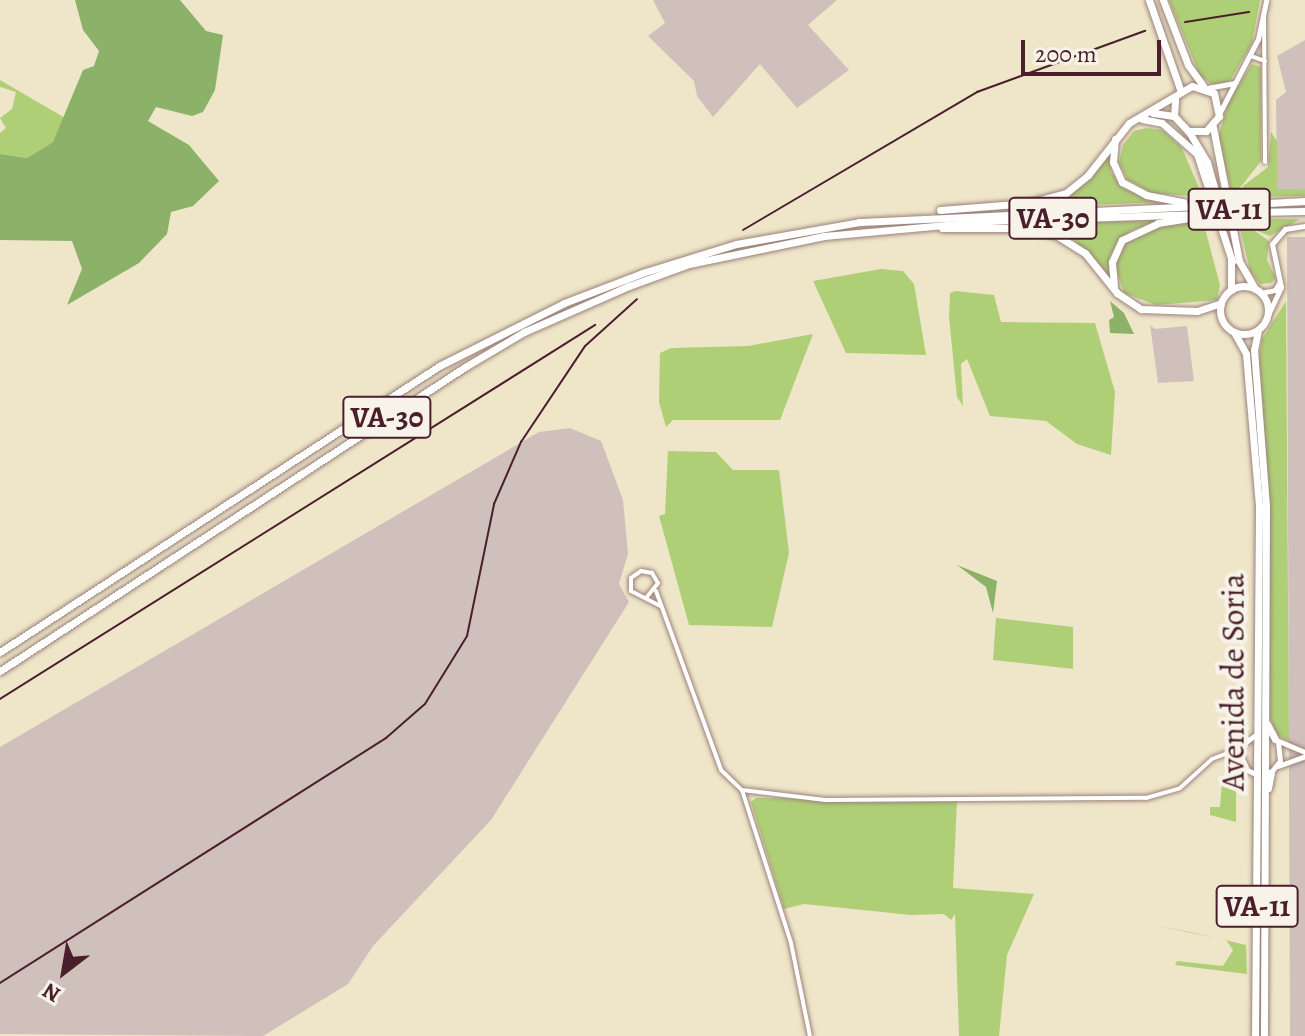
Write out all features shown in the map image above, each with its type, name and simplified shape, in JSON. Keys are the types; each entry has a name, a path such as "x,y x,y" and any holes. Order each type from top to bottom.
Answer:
{"highway":[{"path":"1149,0 1181,92"},
{"path":"1163,0 1188,65 1217,97 1220,112 1213,126 1188,131"},
{"path":"926,215 1066,193 1088,175 1116,137 1139,118 1175,100 1181,92 1205,87"},
{"path":"1153,113 1174,116 1175,100"},
{"name":"VA-11","path":"1174,116 1188,131 1207,162 1232,261 1231,290"},
{"path":"1139,118 1162,123 1197,154 1232,261"},
{"name":"VA-11","path":"1213,126 1215,155 1239,261 1258,291 1268,315"},
{"path":"1116,137 1113,162 1122,182 1146,195 1198,210"},
{"name":"VA-30","path":"0,652 403,388 531,318 642,273 736,244 926,215 1198,210 1251,208 1305,201"},
{"name":"VA-30","path":"1251,208 1305,211"},
{"path":"1121,298 1111,270 1122,240 1135,231 1198,210"},
{"name":"VA-30","path":"0,671 524,332 689,264 809,238 908,227 1198,210"},
{"path":"908,227 1049,232 1085,253 1121,298 1151,311 1197,311 1221,303 1231,290 1258,291"},
{"path":"1221,303 1224,323"},
{"path":"1197,311 1224,323"},
{"path":"1234,332 1258,330 1268,315"},
{"name":"VA-11","path":"1224,323 1234,332"},
{"name":"Avenida de Soria","path":"1258,330 1254,350 1266,506 1265,722 1261,734"},
{"name":"Avenida de Soria","path":"1234,332 1246,354 1256,461 1261,734 1268,772 1255,1036"},
{"path":"1265,722 1277,741"},
{"name":"Avenida de Soria","path":"1264,1035 1268,772"}],"street":[{"path":"1220,112 1251,56 1266,0"},
{"path":"1264,14 1265,162"},
{"path":"1251,56 1265,61"},
{"path":"1205,87 1235,83"},
{"path":"1268,315 1281,291 1280,278 1271,259 1272,244 1285,229 1305,226"},
{"path":"1258,291 1275,290 1280,278"},
{"path":"660,606 631,591 635,574 652,573 660,606 721,770 742,790 791,943 810,1036"},
{"path":"646,598 656,591"},
{"path":"742,790 825,800 1146,798 1180,788 1212,759 1233,754 1261,734 1305,754"},
{"path":"1268,772 1277,741"},
{"path":"1241,748 1241,760"},
{"path":"1233,754 1268,772 1305,754"}],"shaded area":[{"path":"653,0 837,0 808,25 849,70 797,108 760,64 713,117 697,96 694,81 648,36 665,23"},
{"path":"1305,40 1305,189 1277,190 1276,100 1286,92 1277,56"},
{"path":"1287,237 1305,237 1305,1036 1290,1036"},
{"path":"1150,325 1155,329 1187,326 1194,381 1158,383"},
{"path":"570,428 601,441 623,500 628,554 619,584 629,602 491,820 373,946 348,984 263,1036 0,1034 0,747 539,432"}],"green space":[{"path":"75,0 180,0 206,31 223,35 215,90 203,112 192,116 156,107 148,121 189,145 219,181 193,206 171,212 167,234 139,263 67,305 82,269 72,241 0,240 0,154 27,158 53,142 83,70 94,66 99,51 83,30"},
{"path":"1169,0 1260,0 1252,43 1230,81 1214,85 1200,76"},
{"path":"1252,64 1261,67 1261,161 1233,197 1218,137 1229,100"},
{"path":"0,80 65,118 53,142 27,158 0,154 0,133 6,128 0,118 12,109 16,92 0,87"},
{"path":"1146,128 1162,130 1182,148 1203,197 1152,193 1128,180 1119,163 1123,145 1134,131"},
{"path":"1271,132 1277,141 1277,189 1305,189 1305,196 1241,197 1243,186 1268,167"},
{"path":"1108,149 1111,172 1122,188 1164,202 1035,207 1086,183"},
{"path":"1238,219 1269,241 1267,260 1276,278 1271,283 1260,284 1250,271"},
{"path":"1245,219 1300,219 1270,236 1250,228"},
{"path":"1163,220 1132,230 1117,242 1109,259 1109,281 1074,240 1012,225"},
{"path":"1203,221 1220,285 1217,300 1156,305 1124,293 1114,263 1125,242 1157,226"},
{"path":"881,269 903,271 914,284 926,355 846,353 813,281"},
{"path":"950,293 994,295 1001,322 1095,323 1115,392 1111,455 1077,444 1046,421 990,416 967,359 961,364 963,406 957,397 949,317"},
{"path":"1110,301 1124,313 1134,334 1110,333 1109,320 1114,317"},
{"path":"1286,301 1289,740 1298,746 1276,734 1269,716 1269,495 1259,361 1262,339"},
{"path":"813,334 780,420 673,420 666,427 659,402 660,353 671,348 748,346"},
{"path":"668,451 716,452 733,470 779,470 789,553 772,627 689,625 659,516 665,514"},
{"path":"957,565 997,581 993,613 986,587"},
{"path":"996,618 1073,627 1073,669 993,660"},
{"path":"1222,782 1236,785 1236,822 1210,815 1210,807 1220,807"},
{"path":"756,798 957,801 953,888 1034,894 1007,955 999,1036 959,1036 955,914 951,920 944,914 911,915 804,904 784,909 751,802"},
{"path":"1226,940 1246,945 1247,974 1175,965 1177,961 1223,966 1233,950"}],"railway":[{"path":"1185,22 1249,12"},
{"path":"743,230 977,92 1145,31"},
{"path":"0,983 386,738 425,704 467,636 494,504 521,442 585,346 637,299"},
{"path":"0,699 595,325"}]}
